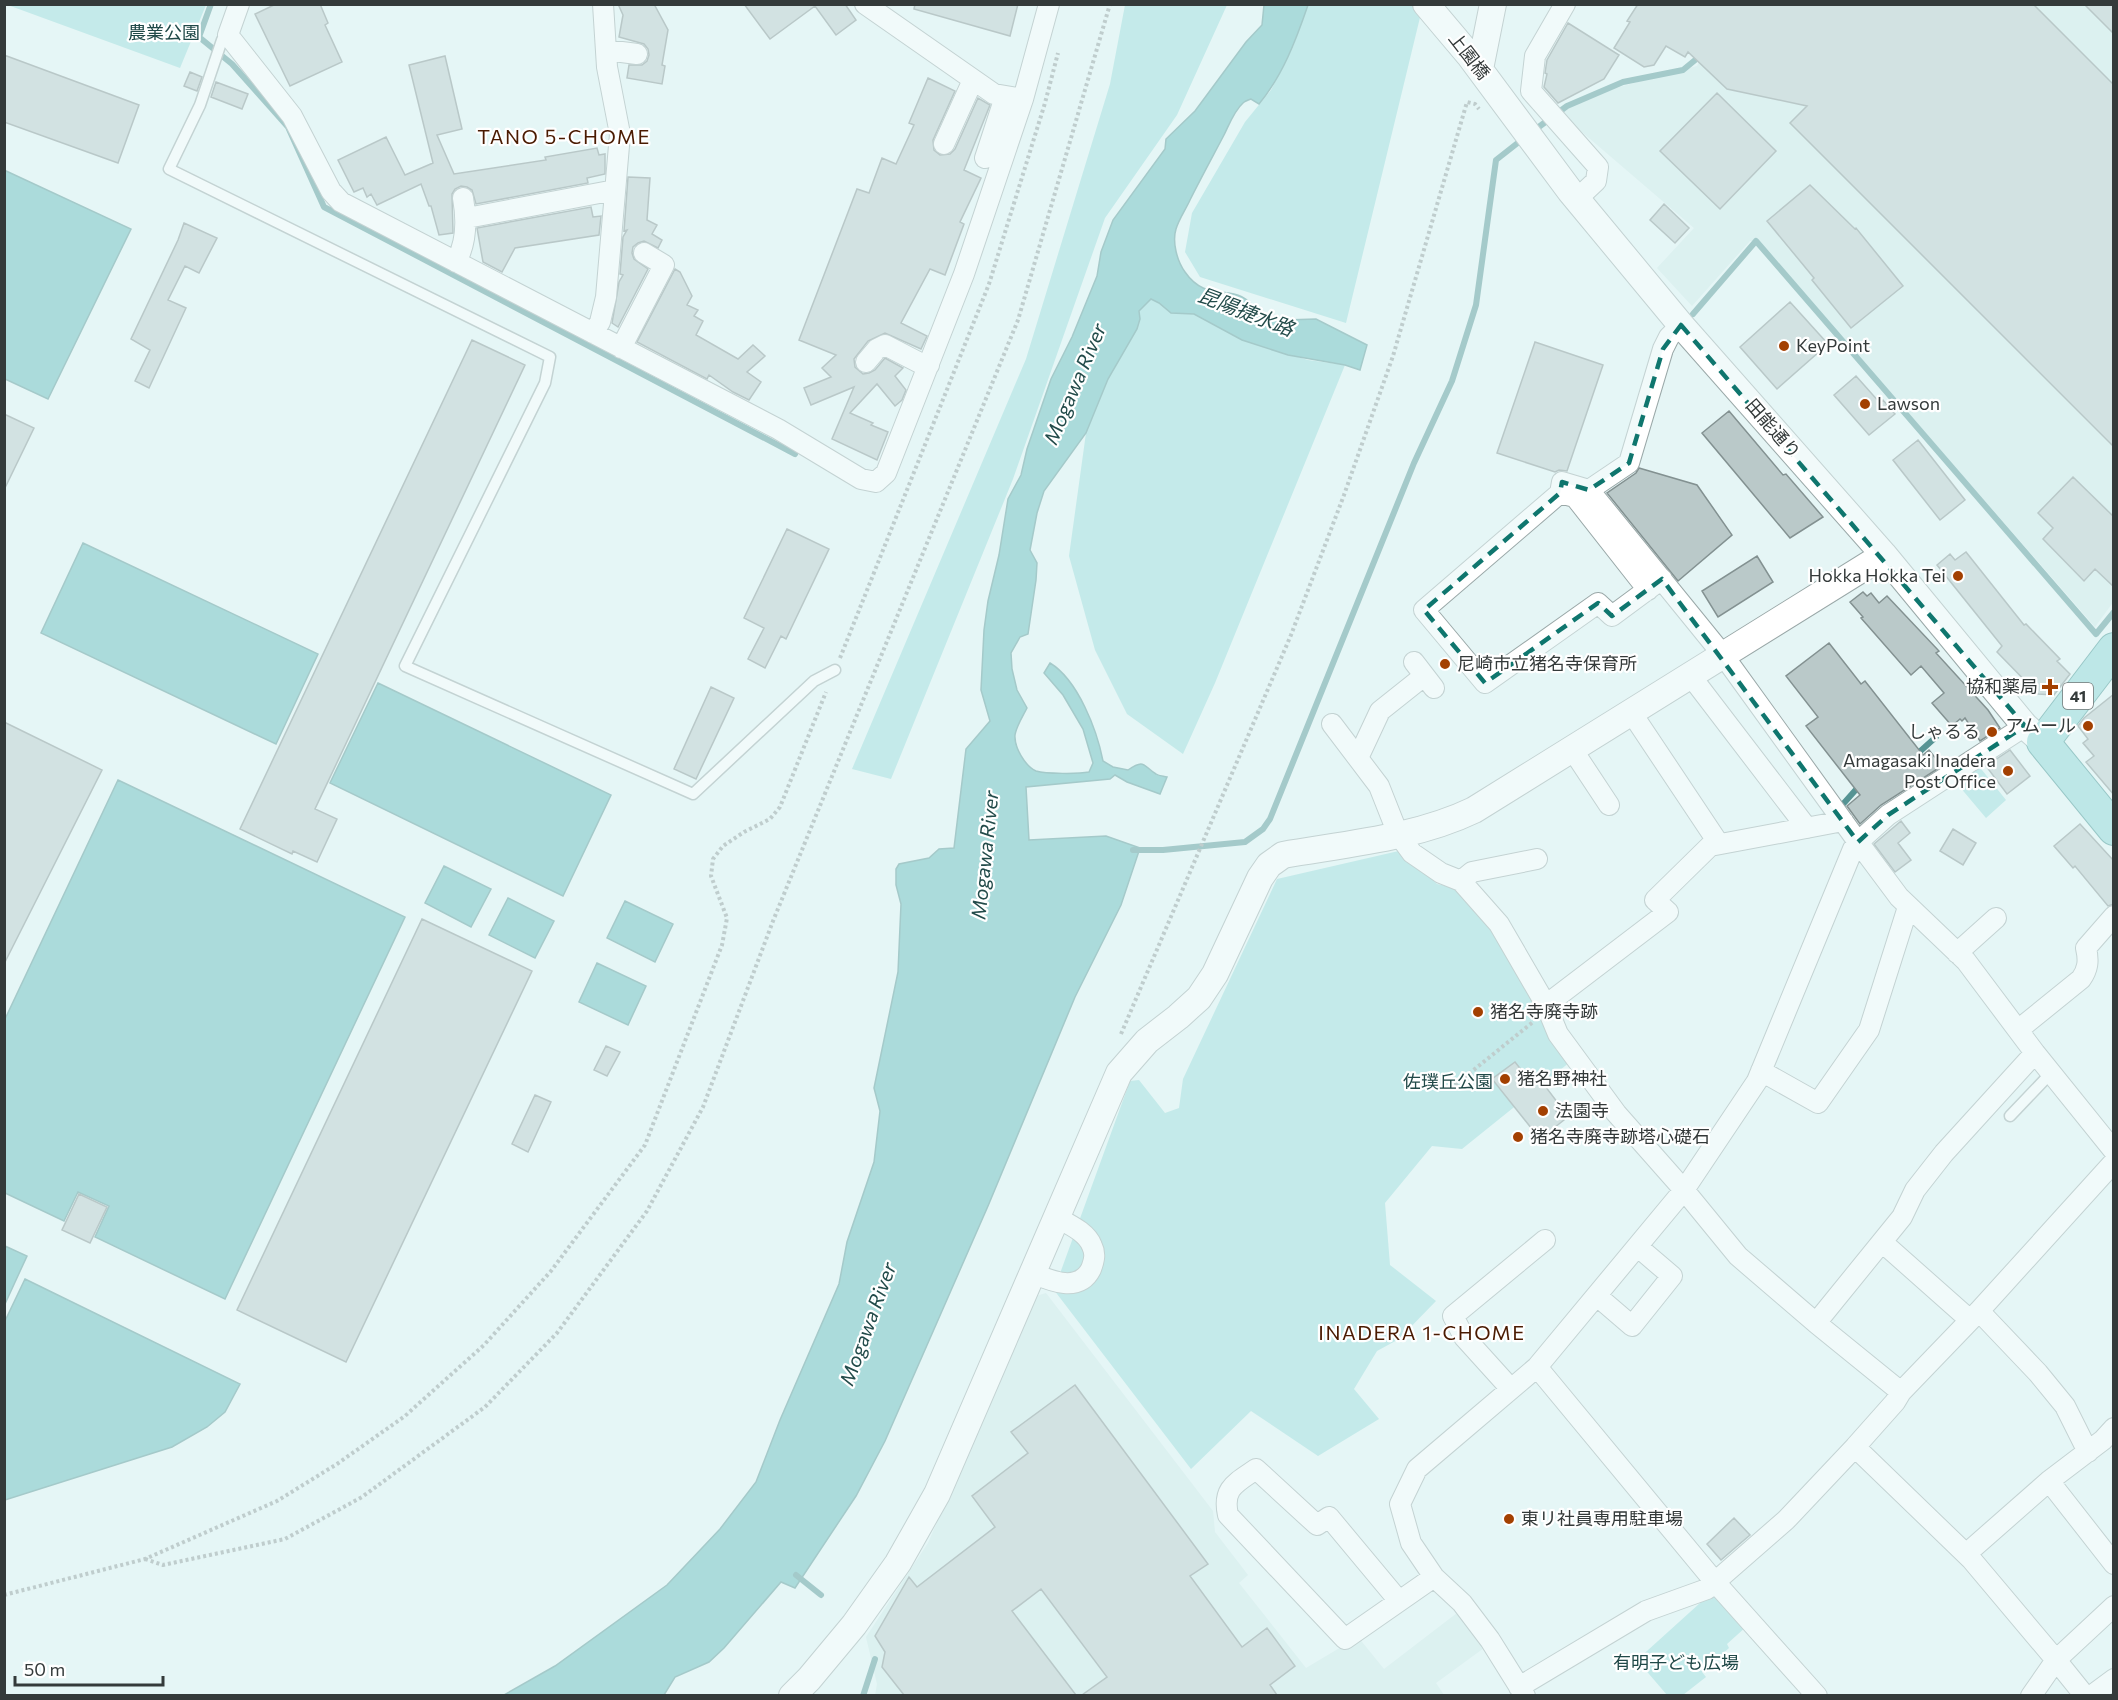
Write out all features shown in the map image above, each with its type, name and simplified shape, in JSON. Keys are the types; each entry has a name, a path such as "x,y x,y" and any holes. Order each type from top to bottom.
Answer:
{"main road":[{"name":"41","path":"2034,734 2110,663"},
{"path":"2034,734 2114,829"}],"street":[{"path":"239,4 228,35 292,116 331,191 341,202 778,429 861,479 876,482 886,473 964,274 1014,98 1049,4"},
{"path":"593,333 600,322 606,297 620,134 611,92 603,4"},
{"path":"865,4 994,94 1014,98"},
{"name":"上園橋","path":"1426,4 1474,62 1509,110"},
{"path":"1474,62 1493,4"},
{"path":"1565,4 1535,56 1530,91 1598,167 1596,181 1577,199"},
{"path":"606,50 637,54"},
{"path":"944,144 973,80"},
{"path":"985,158 1014,98"},
{"name":"田能通り","path":"1509,110 1577,199 1681,325 1884,555 2034,734"},
{"path":"466,218 615,190"},
{"path":"456,262 463,249 466,218 463,198"},
{"path":"621,348 667,260 644,253"},
{"path":"1589,490 1629,463 1663,349 1669,337 1681,325"},
{"path":"866,362 877,349 885,345 918,362 929,365"},
{"path":"1563,482 1589,490 1655,585 1612,616 1598,603 1485,683 1424,610 1560,493 1563,482"},
{"path":"1560,493 1575,497 1723,655 1899,897 1966,961 2035,1053 2114,1151"},
{"path":"792,1695 809,1679 854,1624 897,1563 937,1494 1119,1073 1147,1041 1199,998 1215,974 1260,878 1269,865 1283,855 1398,834 1453,820 1463,815 1884,555"},
{"path":"1358,758 1380,711 1424,675"},
{"path":"1690,675 1807,828"},
{"path":"1631,712 1719,844"},
{"path":"1332,724 1379,786 1398,834 1412,853 1441,873 1461,880 1499,924 1546,1005 1558,1034 1616,1113 1738,1256 1901,1392"},
{"path":"2034,734 1888,816 1858,842 1853,849 1757,1081 1684,1190 1537,1367 1417,1469 1401,1504 1411,1543 1434,1576 1462,1603 1476,1621 1522,1691 1647,1611 1707,1589 1786,1520 2114,1162"},
{"path":"1572,749 1609,805"},
{"path":"1546,1005 1668,912 1655,900 1710,846 1843,821"},
{"path":"1461,880 1472,872 1537,859"},
{"path":"1761,1071 1818,1103 1869,1030 1908,907"},
{"path":"2018,1030 2081,979 2086,973 2089,961 2086,948 2114,916"},
{"path":"1957,953 1996,918"},
{"path":"1816,1323 1902,1217 1915,1191 1944,1153 2035,1053"},
{"path":"1032,1273 1054,1282 1076,1282 1088,1274 1095,1260 1092,1245 1082,1233 1056,1217"},
{"path":"1511,1389 1464,1337 1453,1316 1545,1240"},
{"path":"1882,1242 1974,1316 2038,1372 2065,1406 2088,1452"},
{"path":"1597,1296 1632,1326 1671,1276 1638,1247"},
{"path":"1537,1367 1714,1582 1817,1695"},
{"path":"1966,1554 2049,1481 2103,1440 2114,1428"},
{"path":"1855,1447 1966,1554 2085,1695"},
{"path":"1399,1601 1329,1517 1317,1525 1256,1469 1233,1485 1225,1501 1228,1515 1345,1639 1399,1601 1434,1576"},
{"path":"2049,1481 2114,1564"},
{"path":"2031,1695 2056,1660 2114,1606"},
{"path":"2091,1695 2114,1679"}],"lane":[{"path":"229,32 222,40 200,105 170,169 550,357 545,383 405,666 693,794 814,681 835,670"},
{"path":"2010,1116 2051,1073"}],"path":[{"path":"145,1559 163,1565 285,1539 362,1497 486,1407 557,1333 647,1211 703,1107 773,921 1018,320 1110,4"},
{"path":"4,1595 145,1559 277,1501 337,1464 405,1416 484,1345 551,1271 645,1145 722,945 727,918 711,876 713,859 723,846 770,819 780,807 989,284 1045,103 1059,48"},
{"path":"1118,1043 1291,635 1344,495 1393,356 1467,102 1475,105 1482,112"},
{"path":"1455,1085 1519,1034"}],"highlighted area":[{"path":"1681,325 2025,726 1888,815 1858,842 1662,579 1612,616 1598,603 1485,683 1424,610 1560,493 1562,482 1589,490 1629,463 1663,349"}],"shaded area":[{"path":"1717,5 2113,5 2114,601 2095,627 1758,241 1750,241 1692,306 1657,268 1694,228 1561,114 1586,96 1697,66 1707,46"},
{"path":"1046,1293 1213,1511 1215,1532 1248,1575 1239,1583 1306,1668 1358,1637 1384,1669 1457,1613 1484,1648 1436,1683 1444,1695 875,1696 877,1684 866,1637 928,1543 1036,1296"}],"green space":[{"name":"農業公園","path":"5,4 206,4 206,5 180,68"},
{"path":"1125,5 1227,5 1177,115 1105,218 1013,479 891,779 852,769 1026,359 1110,84"},
{"path":"1308,5 1423,5 1346,323 1200,277 1185,252 1192,213 1245,122 1271,90 1293,47"},
{"path":"1151,299 1171,313 1194,314 1242,340 1308,360 1345,365 1215,683 1183,754 1127,714 1095,650 1069,556 1086,433 1108,379 1137,329 1140,319 1139,311"},
{"path":"1978,765 2006,800 1986,818 1954,780"},
{"name":"佐璞丘公園","path":"1403,850 1437,884 1466,890 1534,996 1570,1062 1462,1149 1432,1146 1385,1203 1390,1265 1436,1301 1399,1339 1377,1351 1354,1389 1379,1419 1318,1456 1251,1411 1191,1469 1054,1290 1130,1081 1139,1080 1165,1113 1179,1108 1183,1079 1277,879"},
{"name":"有明子ども広場","path":"1710,1594 1718,1594 1747,1626 1727,1644 1729,1648 1702,1672 1706,1677 1683,1695 1667,1695 1637,1660"}],"water":[{"path":"1264,5 1308,5 1288,57 1268,93 1259,104 1251,99 1244,102 1232,118 1177,225 1175,245 1178,257 1182,268 1194,283 1214,291 1242,297 1251,303 1259,315 1285,320 1316,319 1367,345 1360,370 1345,365 1288,355 1242,340 1194,314 1171,313 1151,299 1139,311 1140,319 1137,329 1108,379 1086,433 1044,491 1030,550 1037,563 1028,634 1020,637 1011,653 1017,690 1027,708 1015,735 1018,750 1032,769 1041,772 1089,772 1093,763 1083,729 1063,695 1044,673 1050,663 1069,681 1085,707 1103,761 1113,767 1128,770 1138,764 1144,764 1157,775 1167,777 1160,794 1115,775 1110,779 1026,787 1029,840 1106,836 1140,848 1121,905 1075,997 988,1206 885,1441 856,1496 795,1588 781,1582 724,1648 709,1662 675,1677 664,1695 504,1695 555,1666 667,1585 720,1529 756,1482 780,1420 839,1284 847,1242 874,1162 880,1111 874,1088 898,972 901,904 896,885 896,869 899,864 929,858 939,849 954,848 966,749 990,721 981,690 984,630 1008,499 1021,475 1027,449 1051,379 1072,337 1097,276 1101,252 1113,220 1165,149 1166,139 1195,111 1246,42 1262,25"},
{"path":"4,170 131,229 48,399 5,379"},
{"path":"83,543 318,654 276,744 41,633"},
{"path":"378,683 611,795 563,896 330,783"},
{"path":"118,780 405,917 225,1299 95,1237 109,1206 78,1192 64,1221 5,1193 5,1019"},
{"path":"444,866 491,889 471,927 425,903"},
{"path":"508,898 554,921 535,958 489,935"},
{"path":"625,901 673,924 655,962 607,938"},
{"path":"597,963 646,986 628,1025 579,1002"},
{"path":"5,1246 27,1256 5,1304"},
{"path":"25,1279 240,1384 225,1412 207,1427 172,1447 5,1500 5,1321"}],"building":[{"path":"276,4 320,4 328,23 325,25 342,62 290,86 255,14"},
{"path":"618,4 654,4 668,30 662,65 665,66 662,84 627,78 629,65 642,65 647,61 649,55 644,44 619,37 623,15"},
{"path":"744,4 845,4 856,20 836,35 815,6 770,39"},
{"path":"915,4 1018,4 1010,36 914,9"},
{"path":"1638,4 2033,4 2114,85 2114,447 1790,123 1807,106 1727,89 1688,52 1685,57 1666,46 1654,65 1644,67 1614,48"},
{"path":"2084,4 2114,4 2114,34"},
{"path":"1568,23 1619,55 1604,79 1558,103 1544,87 1547,74 1545,73 1547,60"},
{"path":"4,55 139,105 118,163 4,122"},
{"path":"445,56 462,129 437,135 454,174 546,160 545,157 597,148 599,155 605,154 605,174 587,178 588,183 476,204 472,190 461,186 452,194 453,233 439,235 431,206 429,206 421,184 377,205 371,194 367,197 363,188 354,192 338,160 386,137 405,175 433,163 409,65"},
{"path":"190,72 202,77 197,91 184,86"},
{"path":"928,78 955,91 933,140 934,150 940,155 950,154 955,149 978,98 990,105 964,170 981,178 960,222 964,224 945,275 930,269 901,323 927,336 921,349 885,333 868,341 854,359 855,367 863,374 875,370 885,358 903,368 895,376 906,390 902,400 895,406 877,384 850,413 888,432 877,460 832,439 854,387 811,405 804,388 831,377 822,368 836,355 799,340 857,189 869,193 882,158 896,164 914,125 909,123"},
{"path":"216,82 248,94 242,109 211,97"},
{"path":"1717,93 1776,151 1720,209 1660,151"},
{"path":"628,177 650,178 647,220 657,225 652,234 662,240 658,248 644,241 633,247 634,259 648,269 618,327 612,323 619,282 623,275 620,274 623,237 627,230 624,231"},
{"path":"1810,185 1856,228 1903,286 1851,328 1767,221"},
{"path":"1664,204 1689,228 1675,243 1650,220"},
{"path":"591,207 593,217 601,216 599,235 515,248 502,272 483,262 477,228"},
{"path":"184,223 217,238 199,273 185,266 168,300 186,308 149,388 135,381 150,350 131,339"},
{"path":"675,269 680,272 692,296 687,305 698,310 694,316 703,321 696,335 738,359 753,345 765,356 747,372 761,382 749,400 709,375 707,379 637,342"},
{"name":"KeyPoint","path":"1790,302 1828,344 1777,389 1740,347"},
{"path":"472,340 525,365 315,809 337,819 317,862 293,851 292,854 240,829"},
{"path":"1535,342 1603,365 1567,471 1555,472 1497,453"},
{"name":"Lawson","path":"1856,376 1880,403 1883,400 1895,414 1869,435 1834,395"},
{"path":"1729,411 1783,475 1786,474 1823,517 1790,538 1702,433"},
{"path":"4,414 34,428 4,490"},
{"path":"1918,440 1965,500 1940,520 1893,460"},
{"path":"1639,468 1697,485 1732,535 1678,581 1607,493 1636,473"},
{"path":"2073,477 2114,517 2114,587 2095,569 2084,581 2043,539 2053,528 2038,513"},
{"path":"787,529 829,549 786,639 781,636 765,668 748,659 764,628 744,618"},
{"path":"1966,552 2024,625 2026,624 2060,659 2057,661 2070,674 2054,695 2038,694 1997,652 2002,646 1937,565 1950,554 1955,560"},
{"path":"1757,556 1773,582 1718,617 1702,591"},
{"path":"1863,592 1867,596 1871,593 1879,603 1887,596 1939,651 1936,653 1988,710 2000,728 1980,741 1965,718 1952,726 1932,703 1944,693 1921,666 1911,675 1861,618 1863,617 1850,602"},
{"path":"1829,643 1861,684 1865,681 1923,755 1929,750 1942,766 1881,805 1860,824 1847,806 1860,795 1806,726 1818,717 1786,676"},
{"path":"711,687 734,698 696,779 674,769"},
{"path":"2114,694 2114,795 2086,762 2094,756 2083,743 2088,739 2078,726 2084,718"},
{"path":"4,722 102,770 4,964"},
{"path":"2010,750 2030,776 2007,794 1986,766"},
{"path":"1901,821 1910,833 1898,843 1911,860 1895,872 1874,844"},
{"path":"2080,824 2114,861 2114,904 2108,906 2075,866 2073,868 2054,846"},
{"path":"1953,829 1976,843 1963,865 1940,851"},
{"path":"422,919 532,971 346,1362 237,1310"},
{"path":"606,1046 620,1052 607,1076 594,1070"},
{"path":"1515,1062 1526,1076 1533,1070 1561,1107 1556,1111 1564,1120 1540,1139 1492,1079"},
{"path":"535,1095 551,1102 528,1152 512,1144"},
{"path":"79,1194 107,1207 90,1243 62,1230"},
{"path":"1075,1385 1208,1564 1190,1576 1242,1647 1267,1628 1295,1666 1270,1685 1277,1695 1082,1695 1107,1677 1041,1589 1012,1611 1076,1695 904,1695 882,1667 885,1652 875,1636 909,1577 917,1587 995,1527 972,1496 1028,1453 1011,1432"},
{"path":"1734,1518 1750,1535 1721,1560 1707,1544"}],"waterway":[{"path":"211,4 199,37 232,64 288,127 324,207 795,454"},
{"path":"1532,132 1567,106 1623,82 1683,70 1700,56"},
{"path":"1133,850 1163,850 1245,842 1263,829 1270,819 1414,463 1452,381 1476,305 1496,160 1524,138"},
{"path":"1693,314 1756,241 2096,634 2114,612"},
{"path":"1916,755 1936,737"},
{"path":"1844,803 1860,785"},
{"path":"796,1575 821,1595"},
{"path":"863,1696 875,1659"}],"place":[{"name":"KeyPoint","path":"1784,346"},
{"name":"Lawson","path":"1865,404"},
{"name":"Hokka Hokka Tei","path":"1958,576"},
{"name":"尼崎市立猪名寺保育所","path":"1445,664"},
{"name":"協和薬局","path":"2050,687"},
{"name":"アムール","path":"2088,726"},
{"name":"しゃるる","path":"1992,732"},
{"name":"Amagasaki Inadera Post Office","path":"2008,771"},
{"name":"猪名寺廃寺跡","path":"1478,1012"},
{"name":"猪名野神社","path":"1505,1079"},
{"name":"法園寺","path":"1543,1111"},
{"name":"猪名寺廃寺跡塔心礎石","path":"1518,1137"},
{"name":"東リ社員専用駐車場","path":"1509,1519"}],"district":[{"name":"TANO 5-CHOME","path":"564,137"},
{"name":"INADERA 1-CHOME","path":"1422,1333"}],"water label":[{"name":"昆陽捷水路","path":"1246,312"},
{"name":"Mogawa River","path":"1075,384"},
{"name":"Mogawa River","path":"985,855"},
{"name":"Mogawa River","path":"868,1324"}]}
